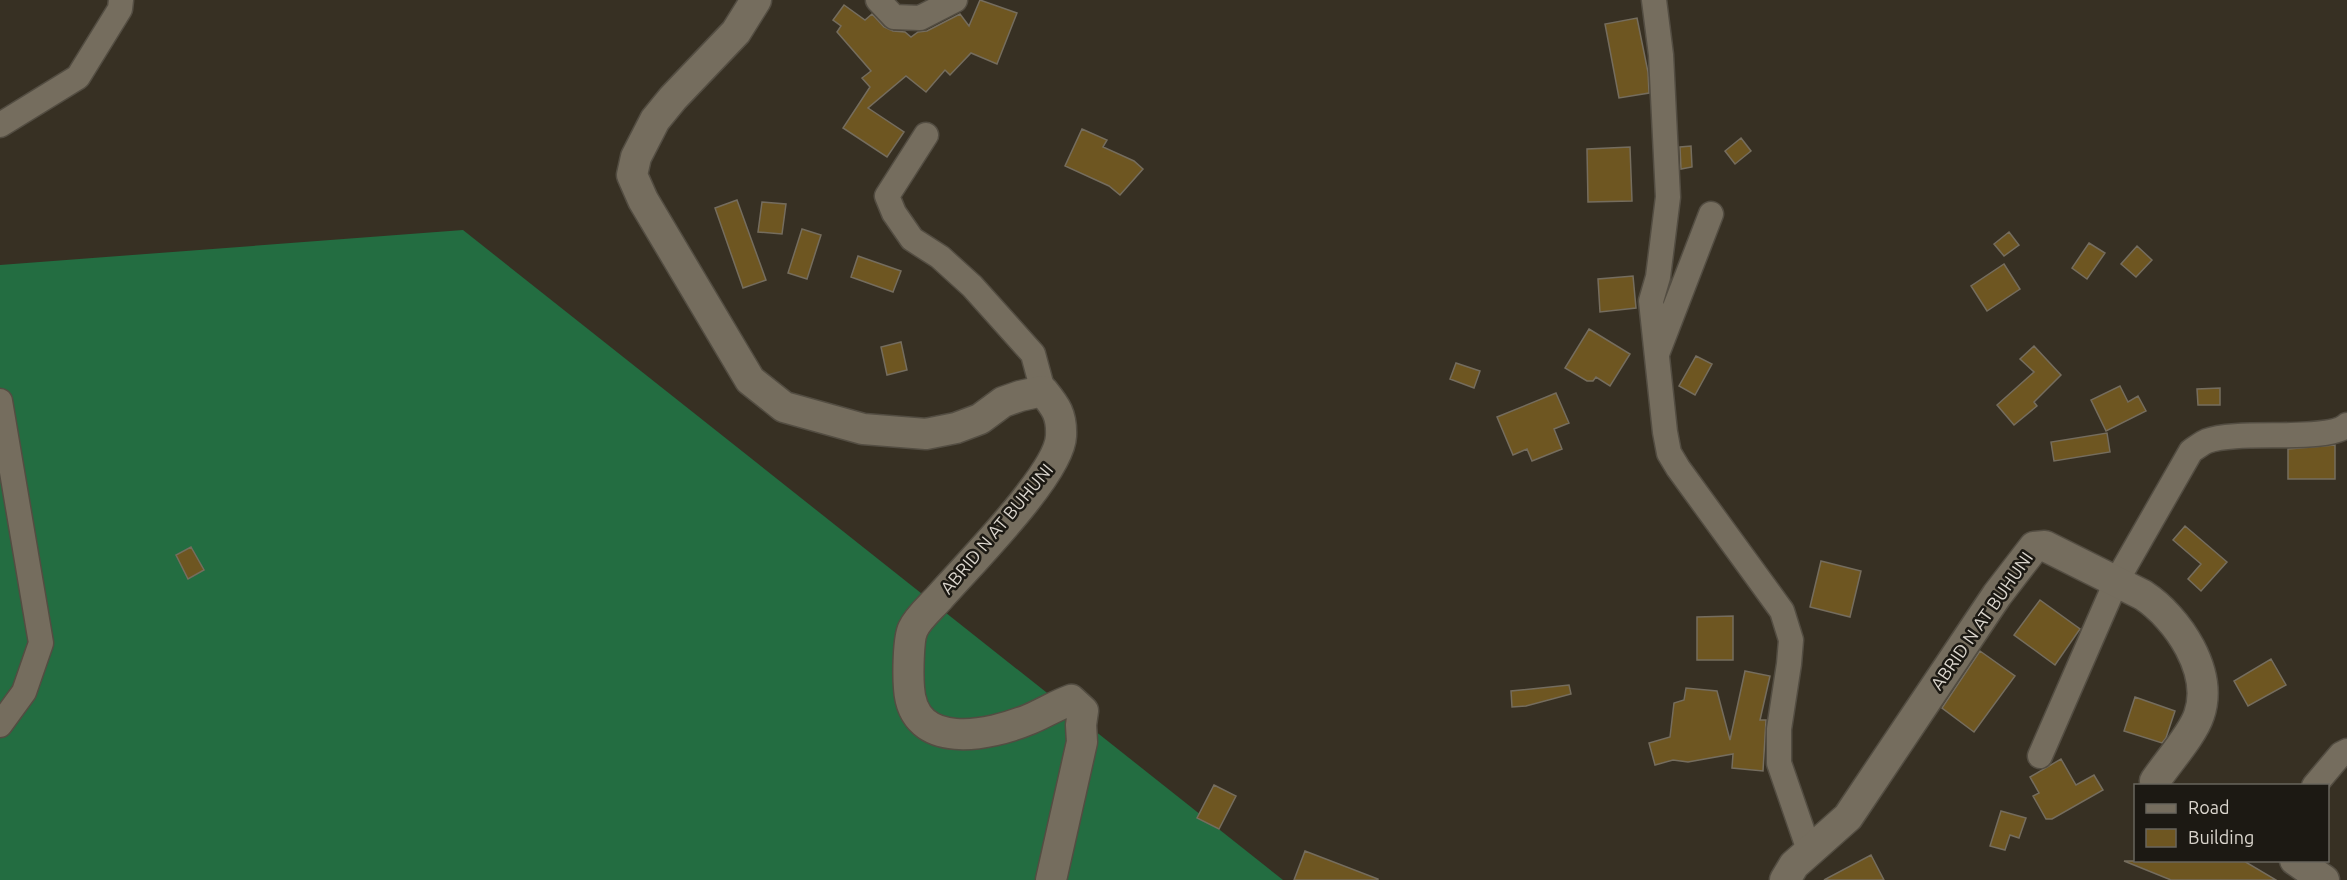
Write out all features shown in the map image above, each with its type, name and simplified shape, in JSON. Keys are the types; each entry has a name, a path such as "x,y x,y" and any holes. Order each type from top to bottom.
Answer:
{"street":[{"path":"0,124 78,77 120,9 121,0"},
{"path":"756,0 736,32 680,90 655,120 636,157 632,175 643,200 750,380 784,406 863,429 926,434 956,428 980,419 1004,402 1043,391 1033,354 972,286 940,257 912,239 894,213 887,196 926,135"},
{"path":"878,0 894,17 920,18 956,0"},
{"path":"1654,0 1661,55 1668,197 1658,277 1651,301 1656,359 1669,453 1782,611 1791,640 1790,664 1779,729 1779,763 1809,850"},
{"path":"1656,359 1711,214"},
{"name":"ABRID N AT BUHUNI","path":"1043,391 1059,410 1062,437 1054,461 1034,490 912,629 908,670 909,695 916,716 930,729 944,732 985,733 1028,720 1071,700 1083,711 1081,750 1051,880"},
{"path":"0,401 42,643 24,692 0,725"},
{"path":"2040,756 2116,582 2191,451 2207,441 2229,436 2325,432 2341,430 2347,425"},
{"name":"ABRID N AT BUHUNI","path":"1785,880 1809,850 1848,817 1997,595 2034,547 2045,546 2154,602 2183,636 2196,661 2203,685 2199,715 2155,781 2156,784"},
{"path":"2316,784 2341,754 2347,751"},
{"path":"2297,862 2324,880"}],"green space":[{"path":"463,230 1283,880 0,880 0,265"}],"building":[{"path":"980,0 1017,13 997,64 971,53 950,75 945,70 926,92 906,76 868,108 904,132 887,157 843,128 870,87 862,78 871,71 837,32 841,26 833,20 844,5 865,20 872,14 884,27 893,31 905,32 911,37 960,14 969,26"},
{"path":"1637,18 1648,72 1649,93 1619,98 1605,24"},
{"path":"1082,129 1107,140 1103,147 1134,161 1143,169 1120,195 1109,186 1065,166"},
{"path":"1741,138 1751,151 1735,164 1725,151"},
{"path":"1691,146 1692,167 1681,169 1680,147"},
{"path":"1630,147 1632,201 1588,202 1587,149"},
{"path":"737,200 766,280 743,288 715,208"},
{"path":"762,202 786,204 782,234 758,232"},
{"path":"802,229 821,235 807,279 788,273"},
{"path":"2009,232 2019,245 2004,256 1994,244"},
{"path":"2089,243 2105,253 2087,279 2072,268"},
{"path":"2137,246 2152,260 2136,277 2121,264"},
{"path":"858,256 901,271 893,292 851,277"},
{"path":"2004,264 2020,289 1987,311 1971,286"},
{"path":"1633,276 1636,308 1600,312 1598,279"},
{"path":"1589,329 1630,354 1610,386 1596,377 1593,381 1587,381 1565,368"},
{"path":"901,342 907,370 887,375 881,347"},
{"path":"2034,346 2061,375 2034,402 2037,406 2014,425 1997,405 2034,372 2020,359"},
{"path":"1696,356 1712,364 1695,395 1679,386"},
{"path":"1456,363 1480,371 1474,388 1450,379"},
{"path":"2120,386 2128,402 2138,396 2146,411 2106,431 2091,400"},
{"path":"2220,388 2220,405 2198,405 2197,389"},
{"path":"1556,393 1569,423 1554,429 1562,449 1532,461 1527,449 1513,455 1497,417"},
{"path":"2107,433 2110,452 2054,461 2051,442"},
{"path":"2335,445 2335,479 2288,479 2288,449"},
{"path":"2185,526 2227,562 2201,591 2188,579 2201,564 2173,540"},
{"path":"191,547 204,570 188,579 176,555"},
{"path":"1821,561 1861,571 1850,617 1810,607"},
{"path":"2040,600 2080,629 2055,665 2014,635"},
{"path":"1733,616 1733,660 1697,660 1697,617"},
{"path":"1980,651 2015,676 1974,732 1942,708"},
{"path":"2271,659 2286,685 2248,706 2234,681"},
{"path":"1745,671 1770,676 1760,720 1766,720 1763,771 1732,768 1733,754 1688,762 1673,760 1655,765 1649,743 1670,737 1674,703 1684,700 1686,688 1717,691 1730,740"},
{"path":"1569,685 1571,694 1526,706 1512,707 1511,691"},
{"path":"2135,697 2175,711 2166,738 2162,743 2124,731"},
{"path":"2061,759 2076,785 2094,775 2103,790 2052,819 2046,819 2033,796 2039,793 2030,777"},
{"path":"1214,785 1236,796 1219,829 1197,818"},
{"path":"2001,811 2026,818 2019,838 2010,835 2005,850 1990,846"},
{"path":"1305,851 1378,879 1378,880 1294,880"},
{"path":"1871,855 1884,880 1824,880"},
{"path":"2124,861 2246,862 2276,880 2171,880"}]}
